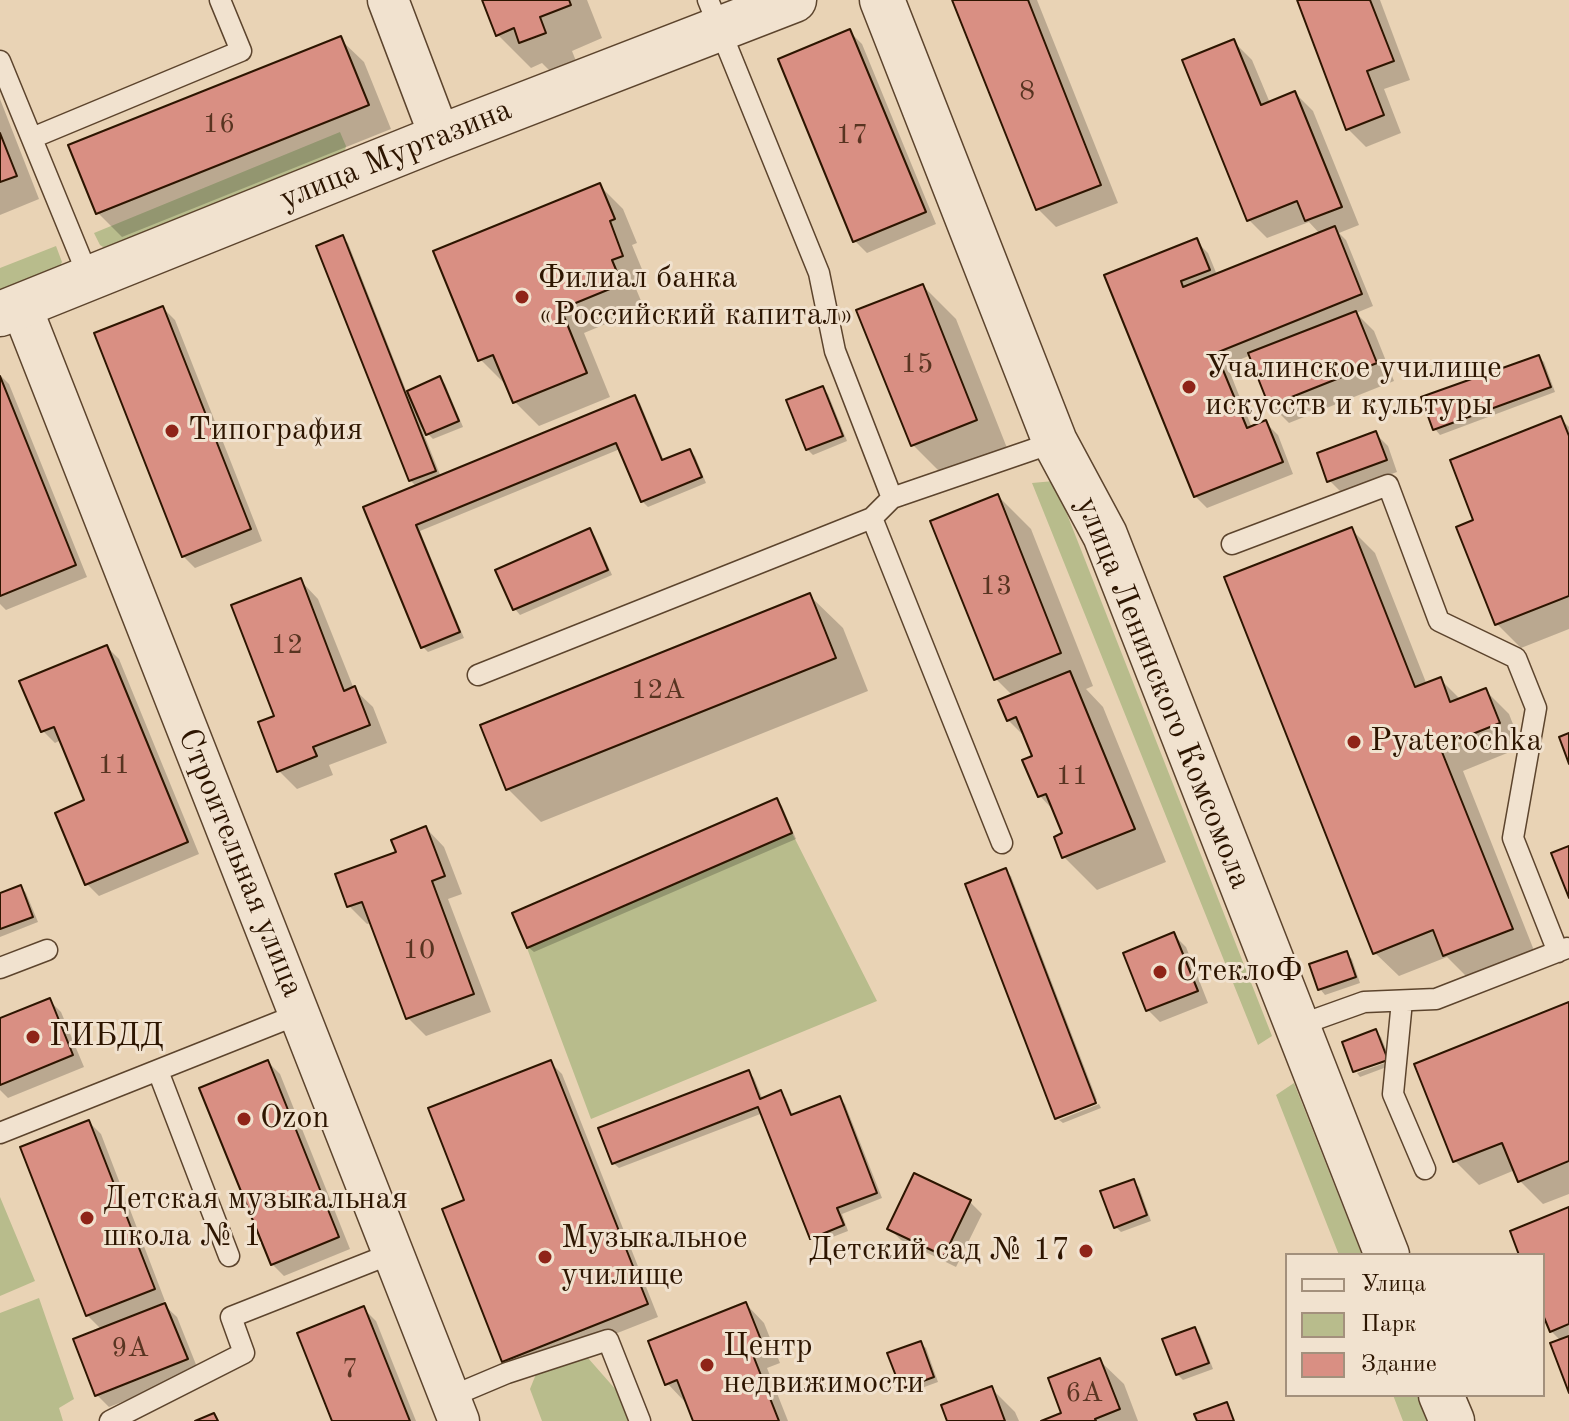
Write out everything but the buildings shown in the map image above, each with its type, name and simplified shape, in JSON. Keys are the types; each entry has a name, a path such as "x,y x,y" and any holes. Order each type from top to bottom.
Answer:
{"street":[{"path":"388,0 440,137"},
{"name":"улица Муртазина","path":"10,310 440,137 714,15 794,0"},
{"name":"улица Ленинского Комсомола","path":"882,0 1055,442 1105,535 1386,1253"},
{"name":"Строительная улица","path":"10,310 299,1014 454,1409"},
{"path":"1442,1397 1452,1421"}],"lane":[{"path":"32,138 241,51 220,0"},
{"path":"714,15 819,273 835,351 892,498"},
{"path":"0,61 89,278"},
{"path":"478,675 872,518 892,498 1055,442"},
{"path":"1232,544 1388,485 1439,621 1516,658 1536,708 1513,838 1563,950 1436,999 1364,1002 1297,1026"},
{"path":"872,518 1002,843"},
{"path":"0,968 47,950"},
{"path":"1402,1001 1393,1094 1425,1169"},
{"path":"0,1133 299,1014"},
{"path":"158,1071 229,1256"},
{"path":"110,1421 244,1353 231,1317 393,1253"},
{"path":"454,1409 507,1373 608,1340 640,1421"}],"green space":[{"path":"340,132 346,146 344,155 111,252 100,245 94,233"},
{"path":"56,246 62,262 57,273 0,295 0,268"},
{"path":"1054,481 1272,1036 1258,1045 1032,483"},
{"path":"792,833 877,1001 591,1119 527,948"},
{"path":"1294,1083 1361,1253 1338,1253 1276,1095"},
{"path":"0,1197 35,1281 0,1296"},
{"path":"39,1298 74,1399 59,1408 63,1421 0,1421 0,1313"},
{"path":"588,1358 617,1391 628,1421 542,1421 530,1389 536,1374"},
{"path":"1394,1397 1418,1397 1428,1421 1403,1421"}],"place":[{"name":"Филиал банка «Российский капитал»","path":"522,297"},
{"name":"Учалинское училище искусств и культуры","path":"1189,387"},
{"name":"Типография","path":"172,431"},
{"name":"Pyaterochka","path":"1354,742"},
{"name":"СтеклоФ","path":"1160,972"},
{"name":"ГИБДД","path":"33,1037"},
{"name":"Ozon","path":"244,1119"},
{"name":"Детская музыкальная школа № 1","path":"87,1218"},
{"name":"Детский сад № 17","path":"1086,1251"},
{"name":"Музыкальное училище","path":"545,1257"},
{"name":"Центр недвижимости","path":"707,1365"}]}
